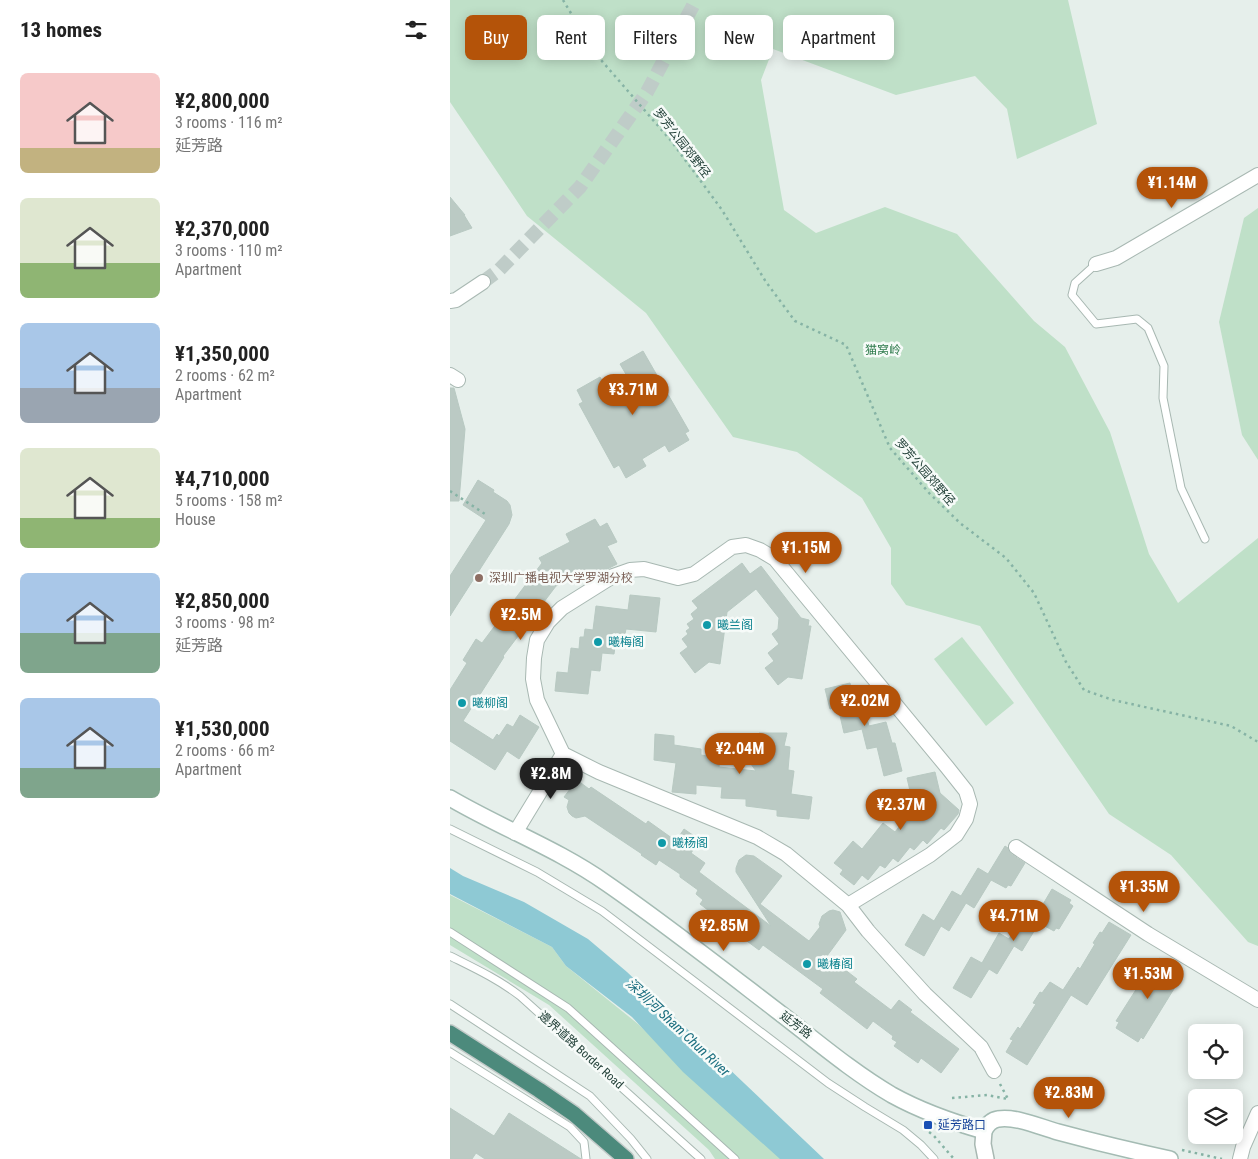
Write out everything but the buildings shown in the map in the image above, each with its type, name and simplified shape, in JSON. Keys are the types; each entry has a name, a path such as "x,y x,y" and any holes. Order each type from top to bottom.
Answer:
{"highway":[{"path":"450,1033 574,1114 626,1159"}],"main road":[{"name":"延芳路","path":"450,798 566,858 606,883 678,935 856,1071 893,1095 947,1120 984,1130"},
{"path":"986,1159 983,1144 984,1130 989,1123 996,1119 1005,1118 1127,1150 1170,1159"}],"street":[{"path":"1096,264 1116,258 1258,175"},
{"path":"450,301 456,300 483,282"},
{"path":"848,905 930,855 956,835 966,819 970,804 966,791 776,559 746,545 732,547 694,574 678,578 644,569 630,570 613,576 562,608 548,622 537,640 533,679 537,700 563,754 599,772 757,836 786,854 848,905 868,931 925,994 981,1047 994,1071"},
{"path":"516,832 563,754"},
{"path":"1016,847 1148,934 1258,1000"},
{"path":"1240,1159 1243,1147 1258,1113"}],"lane":[{"path":"1096,264 1075,283 1072,295 1096,324 1138,319 1148,328 1164,366 1163,398 1181,488 1205,539"},
{"path":"450,829 537,872 602,911 828,1083 903,1130 934,1159"},
{"path":"450,932 568,1008 735,1159"},
{"name":"邊界道路 Border Road","path":"450,956 493,977 520,996 701,1159"},
{"path":"450,1004 590,1096 625,1132 647,1159"},
{"path":"450,1052 570,1127 584,1142 586,1159"}],"path":[{"name":"罗芳公园郊野径","path":"563,0 595,53 672,142 722,210 766,282 795,321 846,345 890,448 930,494 960,523 1006,558 1034,593 1066,662 1084,690 1113,700 1231,726 1258,742"},
{"path":"450,490 488,516"},
{"path":"952,1098 987,1095 1008,1100 994,1071"},
{"path":"934,1136 954,1159"}],"green space":[{"name":"猫窝岭","path":"450,0 1068,0 1097,124 1017,159 1007,109 975,76 896,95 802,60 894,60 894,15 783,15 783,53 773,49 773,15 705,15 705,60 769,60 761,80 784,210 816,233 885,207 957,234 1034,321 1065,347 1110,432 1149,554 1178,603 1258,538 1258,946 1248,942 1171,855 1109,814 980,626 906,605 891,584 891,548 862,498 797,452 733,437 646,313 527,216 450,102"},
{"path":"1258,208 1258,460 1242,435 1219,322 1244,218"},
{"path":"962,637 1014,703 986,726 934,659"},
{"path":"450,895 552,947 566,966 638,1024 782,1159 715,1159 709,1150 549,1005 450,945"}],"water":[{"name":"深圳河 Sham Chun River","path":"450,868 463,876 524,902 588,939 627,972 824,1159 780,1159 683,1072 632,1017 566,966 552,947 450,894"}],"tunnel":[{"path":"483,282 498,271 580,187 647,92 696,0"}],"place":[{"name":"深圳广播电视大学罗湖分校","path":"479,578"},
{"name":"曦兰阁","path":"707,625"},
{"name":"曦梅阁","path":"598,642"},
{"name":"曦柳阁","path":"462,703"},
{"name":"曦杨阁","path":"662,843"},
{"name":"曦椿阁","path":"807,964"},
{"name":"延芳路口","path":"928,1125"}]}
